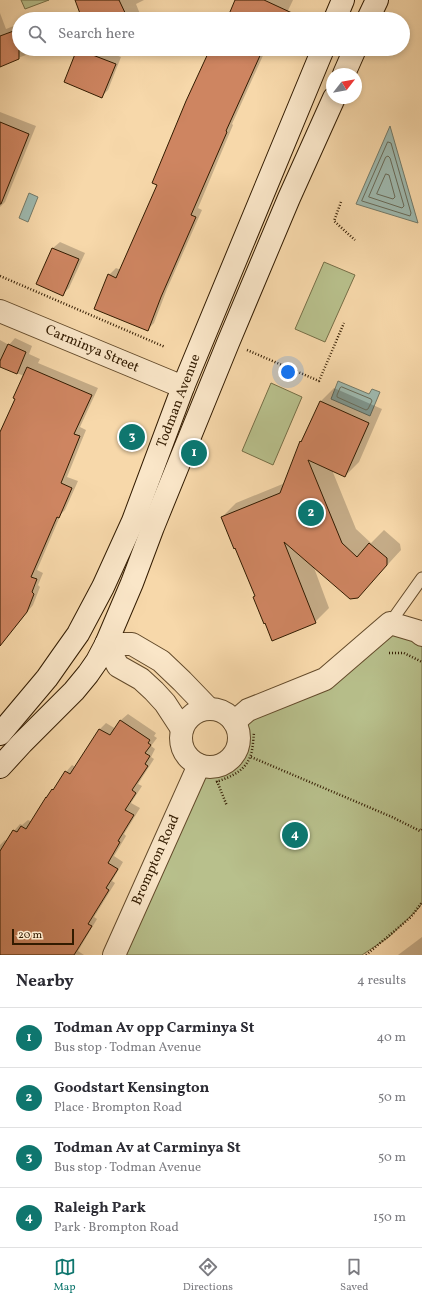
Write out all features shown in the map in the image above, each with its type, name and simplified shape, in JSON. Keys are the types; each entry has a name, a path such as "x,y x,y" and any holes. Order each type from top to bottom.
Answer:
{"main road":[{"path":"338,12 343,0"},
{"path":"371,12 377,0"},
{"name":"Todman Avenue","path":"0,734 50,673 78,634 103,587 133,521 183,387 320,56"},
{"path":"347,68 352,56"},
{"name":"Todman Avenue","path":"0,767 74,691 97,661 106,644 228,343 289,198 331,104"},
{"name":"Carminya Street","path":"0,311 183,387"},
{"path":"117,555 118,567 116,578 106,600 101,616 102,632 106,644 118,666 141,679 154,690 165,703 182,729"},
{"path":"234,722 248,710 325,679 390,624 417,631 422,635"},
{"path":"31,697 57,681 84,649 95,643 132,644 161,662 182,680 209,709"},
{"path":"209,709 221,711 230,717 238,731 239,739 234,754 227,762 220,766 210,768 199,765 190,760 183,750 181,740 182,729 189,717 198,711 209,709"},
{"name":"Brompton Road","path":"114,955 199,765"}],"lane":[{"path":"390,624 422,578"}],"path":[{"path":"341,202 334,221 355,240"},
{"path":"0,276 165,347"},
{"path":"228,343 319,381 344,323"},
{"path":"388,654 404,653 422,662"},
{"path":"227,806 216,782 232,776 243,768 251,757 254,732 259,729"},
{"path":"251,757 392,817 420,831 422,829"},
{"path":"366,955 411,917 422,902"}],"green space":[{"path":"21,0 49,0 25,9"},
{"path":"324,262 355,275 325,342 295,329"},
{"path":"271,383 302,397 273,465 242,451"},
{"path":"390,623 422,635 422,903 419,908 389,937 362,955 114,955 199,765 208,767 218,766 229,760 237,750 239,737 234,722 325,679"}],"water":[{"path":"390,126 418,223 356,204"},
{"path":"29,193 38,197 28,222 19,218"},
{"path":"338,381 369,394 372,389 380,392 370,416 331,399"}],"building":[{"path":"75,0 119,0 125,12 79,12"},
{"path":"235,0 264,0 290,12 230,12"},
{"path":"12,32 12,56 19,56 19,59 0,67 0,36"},
{"path":"74,56 95,56 116,64 102,98 64,82"},
{"path":"207,56 260,56 226,131 227,132 191,215 196,217 161,297 148,331 94,309 108,274 116,278 157,185 152,183 186,101"},
{"path":"0,122 29,134 1,204 0,204"},
{"path":"52,248 79,259 63,296 36,284"},
{"path":"8,344 26,352 17,374 0,367 0,361"},
{"path":"27,367 92,395 74,434 80,436 61,483 72,488 59,518 57,517 31,577 37,579 32,592 34,594 27,612 0,646 0,432"},
{"path":"320,401 369,423 345,477 308,460 342,543 357,557 369,543 387,558 387,565 358,598 350,599 284,542 316,623 272,641 253,597 255,596 221,517 280,493 300,441 301,442"},
{"path":"120,720 150,740 148,743 151,745 145,753 150,756 145,764 148,766 132,790 136,793 125,810 134,815 118,841 120,842 108,863 118,869 106,888 109,890 88,924 92,926 74,955 0,955 0,851 13,830 17,832 21,826 26,829 46,797 52,789 53,790 65,771 70,774 99,729 110,735"}],"place":[{"name":"Todman Av at Carminya St","path":"132,437"},
{"name":"Todman Av opp Carminya St","path":"194,453"},
{"name":"Goodstart Kensington","path":"311,513"},
{"name":"Raleigh Park","path":"295,835"}]}
